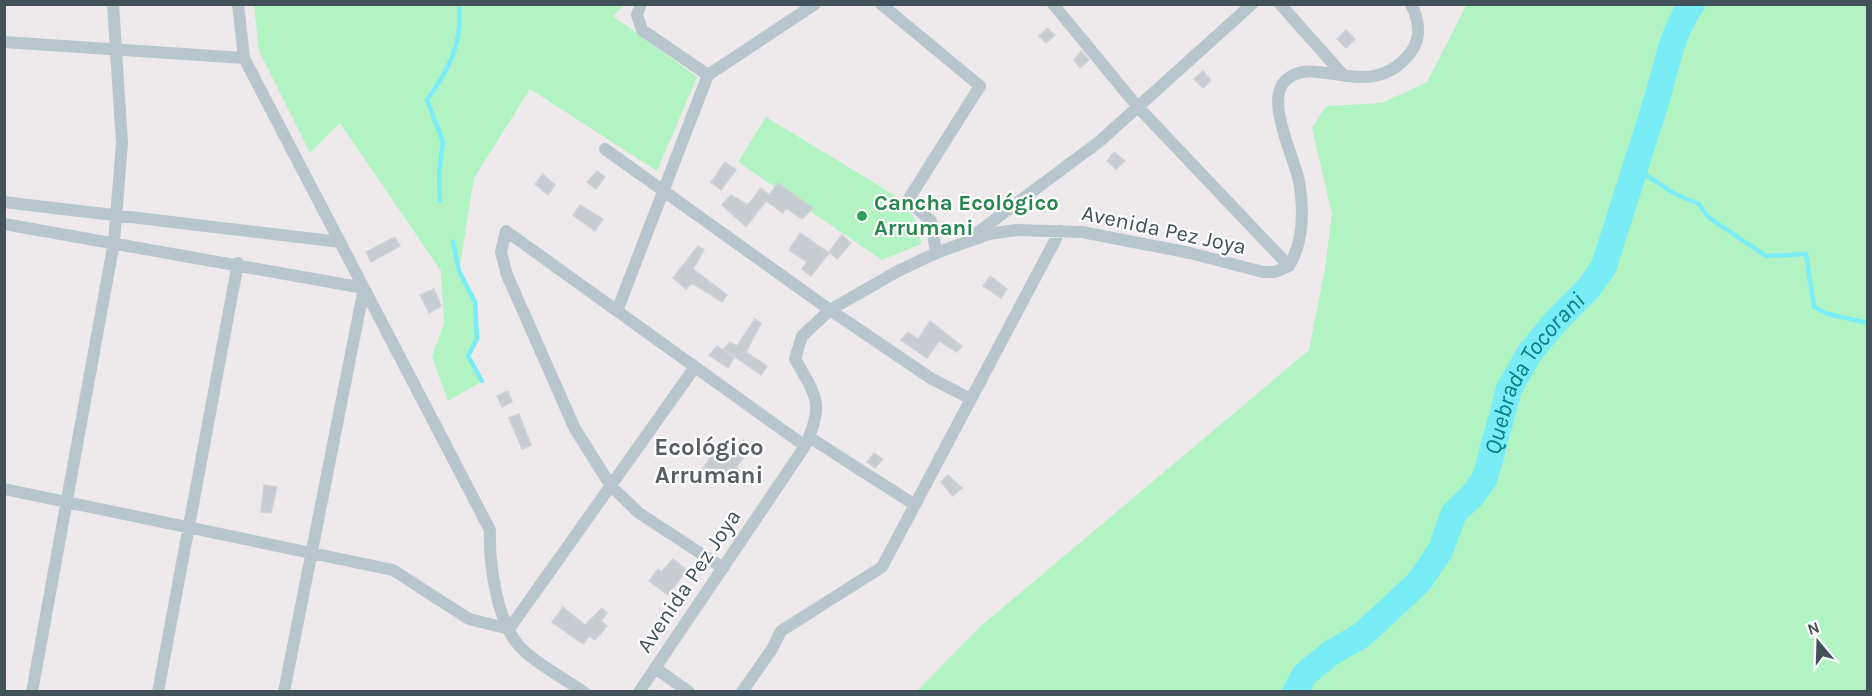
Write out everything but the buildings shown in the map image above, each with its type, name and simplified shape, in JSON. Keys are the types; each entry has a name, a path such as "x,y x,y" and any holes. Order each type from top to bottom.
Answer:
{"street":[{"path":"32,692 114,242 122,142 113,4"},
{"path":"238,4 244,58 490,530 489,553 496,591 516,644 584,692"},
{"path":"641,4 637,15 642,30 708,75"},
{"path":"617,311 708,75 815,4"},
{"path":"881,4 980,86 908,200 931,221 936,253"},
{"path":"1053,4 1137,106 1289,266 1301,236 1302,212 1299,182 1277,100 1282,83 1293,73 1372,77 1390,72 1414,48 1419,30 1411,4"},
{"path":"966,241 1100,141 1252,4"},
{"path":"1280,4 1344,76"},
{"path":"4,42 244,58"},
{"path":"605,149 830,310 932,379 971,399"},
{"path":"4,202 340,242"},
{"path":"4,224 237,263 364,288"},
{"name":"Avenida Pez Joya","path":"639,692 807,441 815,424 816,396 795,358 802,336 830,310 898,271 936,253 966,241 1016,230 1082,232 1190,253 1263,272 1275,272 1289,266"},
{"path":"723,568 639,513 610,486 575,429 507,275 501,252 506,231 695,367 807,441 915,505"},
{"path":"742,692 772,649 781,631 882,567 1060,231"},
{"path":"158,692 237,263"},
{"path":"284,692 364,288"},
{"path":"509,629 695,367"},
{"path":"4,489 393,570 469,619 509,629"},
{"path":"655,668 689,692"}],"green space":[{"path":"1467,4 1867,5 1867,691 917,691 981,626 1309,350 1325,268 1332,214 1312,128 1326,106 1382,103 1427,82"},
{"path":"254,5 624,5 613,16 697,77 657,171 530,89 474,178 459,271 475,302 477,339 468,356 482,381 448,401 432,357 444,323 441,271 340,123 310,153 259,51"},
{"path":"766,117 899,198 920,226 921,244 882,260 738,162"}],"waterway":[{"path":"440,201 439,174 443,142 427,100 442,78 453,55 459,32 459,4"},
{"name":"Quebrada Tocorani","path":"1295,692 1305,674 1331,653 1362,635 1419,582 1440,551 1454,513 1473,495 1485,478 1509,389 1529,354 1555,322 1589,288 1604,266 1657,99 1670,50 1679,27 1692,4"},
{"path":"1635,168 1675,194 1699,204 1708,217 1766,256 1806,254 1814,307 1828,314 1868,323"},
{"path":"453,242 459,271 475,302 477,339 468,356 482,381"}],"place":[{"name":"Cancha Ecológico Arrumani","path":"862,216"}],"district":[{"name":"Ecológico Arrumani","path":"709,461"}]}
